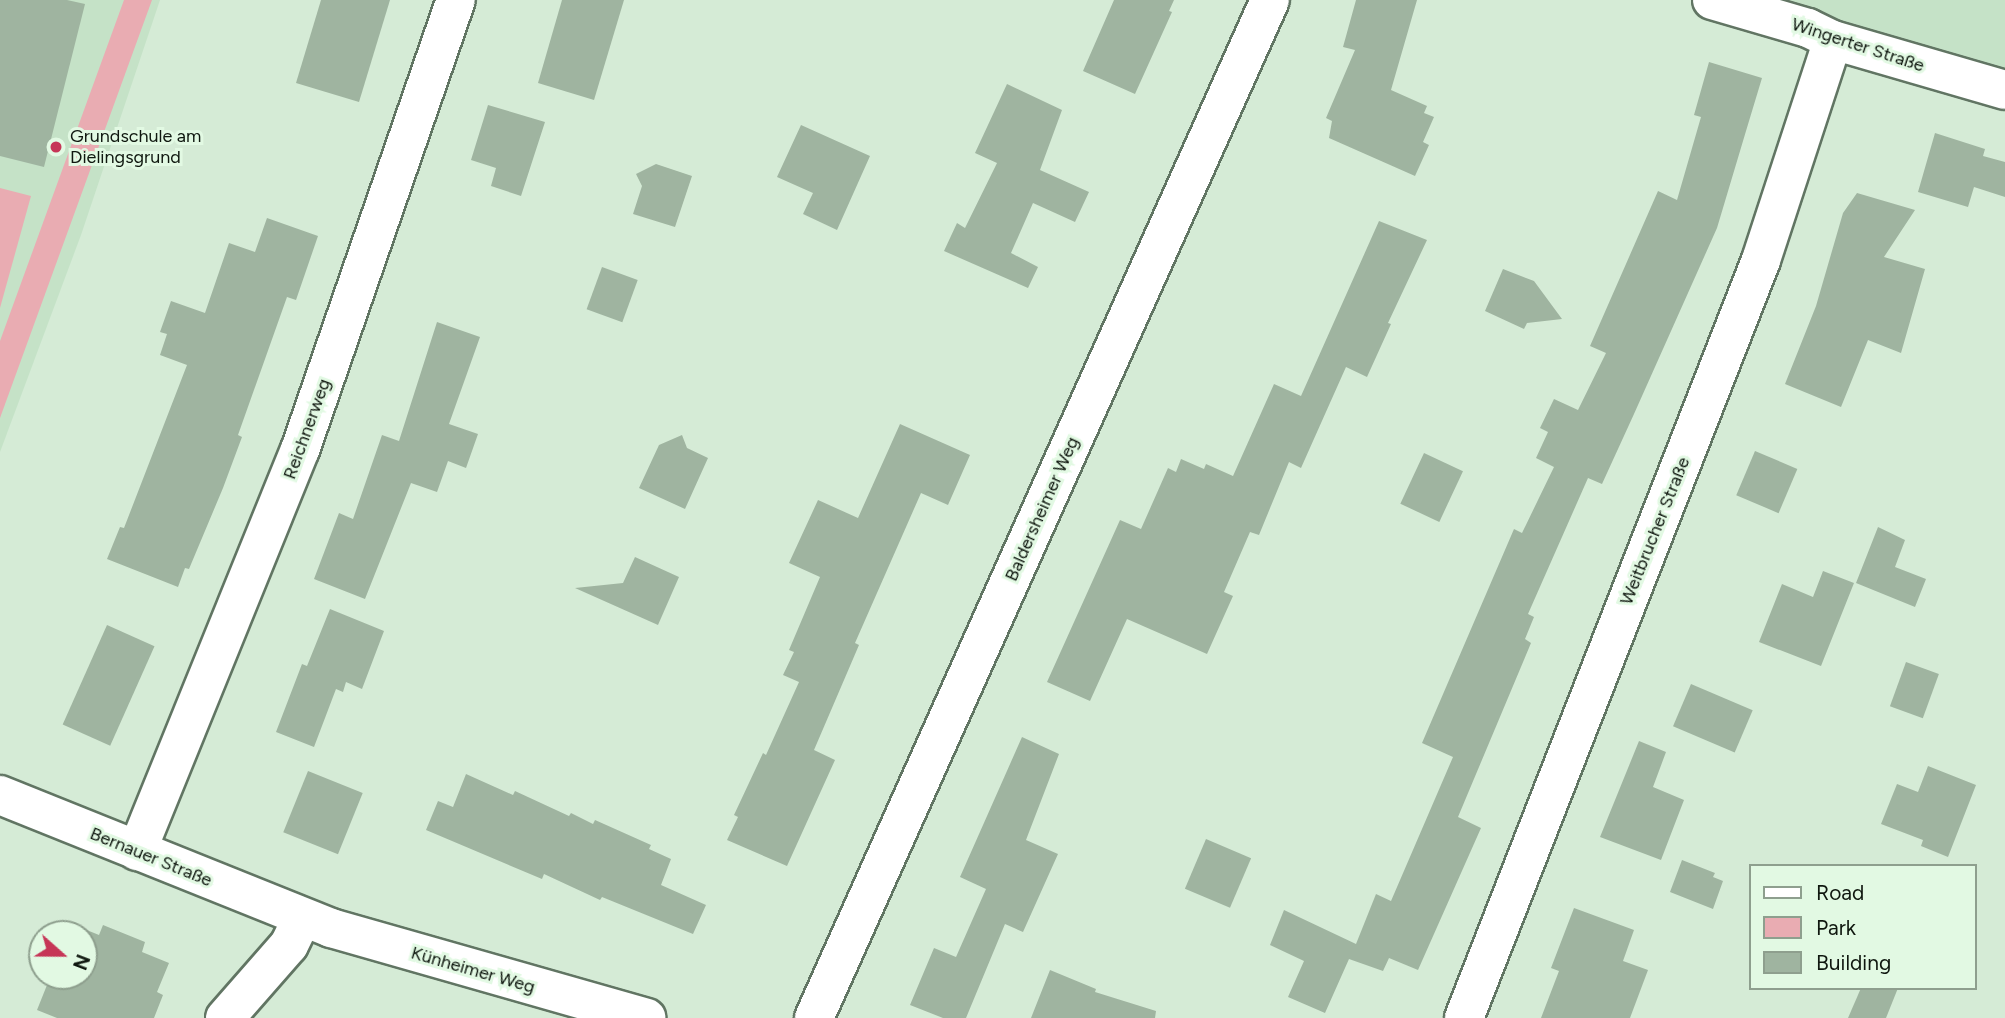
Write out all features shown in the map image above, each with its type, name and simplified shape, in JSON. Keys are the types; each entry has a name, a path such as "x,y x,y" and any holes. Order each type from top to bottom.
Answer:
{"street":[{"name":"Reichnerweg","path":"137,851 300,450 456,0"},
{"name":"Baldersheimer Weg","path":"814,1018 1270,0"},
{"name":"Wingerter Straße","path":"1712,0 1808,28 1833,40 2005,90"},
{"name":"Weitbrucher Straße","path":"1464,1018 1761,260 1833,40"},
{"name":"Bernauer Straße","path":"0,795 302,918"},
{"path":"225,1018 289,945 302,918"},
{"name":"Künheimer Weg","path":"302,918 497,978 646,1018"}],"shaded area":[{"name":"Grundschule am Dielingsgrund","path":"0,0 160,0 81,235 0,452"},
{"path":"1767,0 2005,0 2005,71 1812,13"}],"green space":[{"path":"124,0 152,0 0,418 0,341"},
{"path":"0,188 31,196 0,308"}],"building":[{"path":"0,0 67,0 85,4 44,167 0,156"},
{"path":"321,0 390,0 359,102 296,83"},
{"path":"562,0 624,0 594,100 538,83"},
{"path":"1114,0 1174,0 1169,11 1172,12 1135,94 1083,71"},
{"path":"1356,0 1417,0 1391,90 1427,106 1424,113 1434,117 1423,142 1429,145 1415,176 1329,138 1332,121 1326,118 1355,50 1343,47"},
{"path":"1709,62 1762,78 1717,228 1602,484 1588,478 1528,614 1534,617 1525,639 1531,643 1458,817 1481,828 1418,970 1389,958 1383,971 1349,959 1325,1013 1288,997 1304,961 1270,945 1284,910 1356,944 1376,894 1391,901 1453,757 1422,743 1514,529 1522,533 1554,467 1536,458 1548,432 1540,428 1554,399 1578,410 1606,353 1590,346 1658,191 1677,200 1701,117 1694,115"},
{"path":"1007,84 1062,110 1040,170 1089,192 1075,222 1033,203 1011,253 1038,267 1028,288 944,251 957,223 965,228 997,163 975,153"},
{"path":"488,105 545,122 521,196 491,186 496,168 471,160"},
{"path":"801,125 870,156 837,230 803,214 813,193 777,177"},
{"path":"1935,133 1985,149 1983,156 2005,162 2005,197 1974,187 1968,207 1918,192"},
{"path":"656,164 692,176 675,227 633,214 642,186 636,174"},
{"path":"1857,193 1915,210 1884,257 1925,269 1901,353 1868,340 1841,407 1785,384 1816,306 1843,213"},
{"path":"267,218 318,236 296,300 287,297 238,435 242,437 223,488 189,569 185,568 178,587 107,559 120,527 124,528 187,365 160,355 167,334 160,332 171,301 205,313 229,243 255,252"},
{"path":"1379,221 1427,240 1388,323 1391,324 1367,377 1346,367 1301,468 1289,462 1259,535 1250,532 1224,592 1233,596 1207,654 1127,619 1090,701 1047,682 1120,520 1141,529 1168,468 1176,472 1181,459 1204,469 1206,464 1233,476 1274,384 1301,396"},
{"path":"602,267 638,280 622,322 587,309"},
{"path":"1503,269 1534,281 1562,319 1527,323 1524,329 1485,311"},
{"path":"437,322 480,337 449,424 478,434 466,468 448,461 437,492 411,483 365,599 314,579 339,513 353,519 382,435 399,441"},
{"path":"900,424 970,455 948,505 921,493 855,643 859,645 814,750 835,760 787,866 727,840 738,817 734,815 763,753 766,755 799,682 783,675 794,652 789,650 820,577 789,563 818,500 858,518"},
{"path":"682,435 687,448 708,458 685,509 639,488 659,445"},
{"path":"1755,451 1797,469 1779,513 1736,495"},
{"path":"1424,453 1463,471 1439,522 1400,504"},
{"path":"1878,527 1905,540 1895,567 1926,579 1915,607 1856,583"},
{"path":"635,557 679,577 658,625 575,588 623,583"},
{"path":"1823,571 1854,583 1821,666 1759,642 1782,584 1813,597"},
{"path":"330,609 384,631 362,689 346,682 343,692 336,689 314,747 276,732 302,664 307,666"},
{"path":"107,625 155,646 110,746 63,725"},
{"path":"1906,662 1939,674 1923,718 1890,706"},
{"path":"1691,684 1753,710 1735,753 1673,726"},
{"path":"1022,737 1059,754 1026,840 1058,854 1023,932 1005,924 966,1018 943,1018 910,1005 934,948 956,957 986,889 960,877"},
{"path":"1639,741 1666,752 1653,787 1684,800 1661,860 1600,837"},
{"path":"1928,766 1976,785 1948,857 1921,846 1923,840 1881,824 1897,784 1918,792"},
{"path":"308,771 363,793 338,854 283,832"},
{"path":"466,774 513,795 515,791 569,816 571,813 593,824 595,820 651,845 649,849 671,859 661,885 706,905 693,934 602,897 600,900 544,874 542,879 426,830 438,801 453,807"},
{"path":"1206,839 1251,858 1230,908 1185,889"},
{"path":"1682,860 1715,873 1713,877 1723,881 1713,909 1670,892"},
{"path":"1574,908 1634,930 1623,961 1648,970 1630,1018 1541,1018 1559,971 1551,968"},
{"path":"103,925 145,942 142,952 169,963 157,992 163,995 154,1018 57,1018 37,1010 45,990 98,990 98,935"},
{"path":"1050,970 1096,989 1095,992 1156,1011 1155,1018 1031,1018"},
{"path":"1860,990 1897,990 1886,1018 1848,1018"}],"place":[{"name":"Grundschule am Dielingsgrund","path":"56,147"}]}
